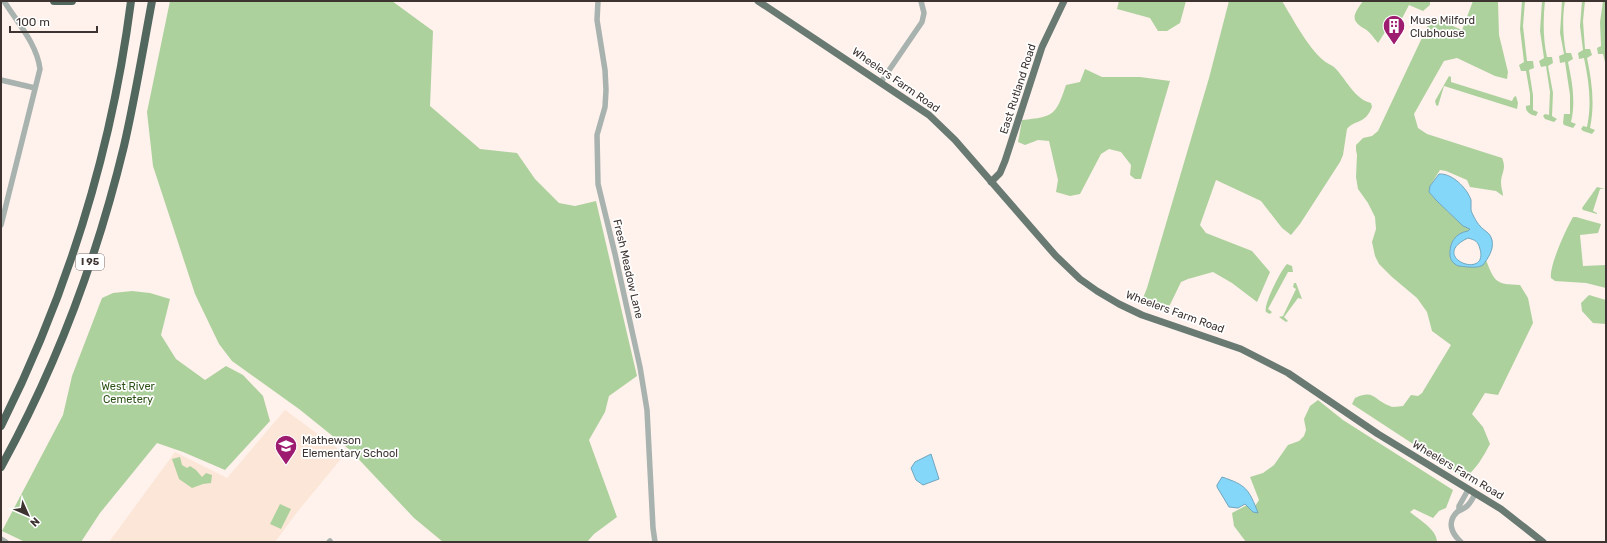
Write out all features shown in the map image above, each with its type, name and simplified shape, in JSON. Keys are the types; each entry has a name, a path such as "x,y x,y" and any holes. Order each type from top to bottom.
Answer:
{"highway":[{"path":"54,1 72,1"},
{"name":"I 95","path":"1,426 28,371 50,318 87,210 114,107 131,1"},
{"name":"I 95","path":"1,467 24,423 50,366 88,268 107,208 123,147 144,45 151,1"}],"main road":[{"name":"Wheelers Farm Road","path":"758,1 917,106 936,122 1064,264 1097,291 1132,310 1220,340 1257,356 1304,383 1378,434 1501,509 1543,542"},
{"name":"East Rutland Road","path":"991,182 1000,173 1005,161 1042,47 1064,1"}],"street":[{"path":"1,225 40,70 39,59 35,49 4,1"},
{"name":"Fresh Meadow Lane","path":"598,1 597,20 605,70 606,90 605,107 597,135 598,184 640,367 647,410 655,542"},
{"path":"881,82 922,22 924,13 921,1"},
{"path":"1,80 35,88"},
{"path":"1459,510 1459,506 1468,490"},
{"path":"1461,542 1456,537 1450,524 1452,518 1459,510 1468,505 1475,494"},
{"path":"1,540 6,542"}],"shaded area":[{"name":"Mathewson Elementary School","path":"285,410 345,454 298,511 275,542 109,542 175,452 227,478"}],"green space":[{"path":"170,1 392,1 433,31 430,106 480,149 517,153 535,179 559,203 575,206 596,201 637,376 609,396 605,412 589,440 617,517 594,534 587,542 443,542 414,518 350,450 299,409 232,361 219,344 195,294 153,166 147,112"},
{"path":"1119,1 1186,1 1180,23 1167,31 1158,31 1150,18 1117,9"},
{"path":"1229,1 1282,1 1311,47 1325,61 1335,68 1360,98 1371,103 1372,107 1366,117 1347,129 1343,155 1340,162 1300,224 1291,235 1282,228 1261,201 1216,180 1200,225 1206,233 1252,251 1270,272 1257,302 1232,283 1213,272 1188,279 1181,282 1166,313 1141,303 1147,288 1209,78"},
{"path":"1363,1 1430,1 1430,5 1423,11 1409,5 1396,30 1387,29 1378,43 1367,30 1360,26 1355,20 1355,13"},
{"path":"1473,1 1498,1 1499,35 1508,72 1507,79 1495,76 1457,58 1444,61 1414,114 1418,128 1427,134 1502,158 1504,165 1501,180 1503,196 1496,191 1470,187 1467,180 1440,170 1430,186 1429,192 1463,226 1470,229 1458,235 1453,241 1451,245 1451,260 1464,266 1479,267 1486,260 1494,278 1497,281 1506,284 1520,285 1528,298 1533,323 1498,395 1485,393 1472,414 1483,427 1490,444 1482,458 1465,478 1352,404 1355,398 1370,395 1391,407 1403,406 1411,395 1418,396 1422,393 1451,345 1432,331 1427,312 1417,298 1379,264 1375,256 1372,242 1376,229 1375,217 1368,203 1358,189 1356,177 1356,145 1363,138 1372,136 1378,131 1428,25 1437,19 1462,30"},
{"path":"1522,1 1525,1 1523,26 1527,61 1533,61 1534,68 1529,70 1533,95 1533,110 1538,112 1536,116 1530,114 1526,110 1526,106 1530,105 1530,94 1526,71 1521,71 1519,65 1524,62 1520,29"},
{"path":"1542,1 1545,1 1544,29 1547,57 1552,57 1553,63 1548,66 1553,93 1552,116 1557,119 1554,122 1545,119 1543,116 1545,114 1549,115 1550,92 1546,66 1541,67 1539,61 1544,58 1540,31"},
{"path":"1562,1 1565,1 1563,27 1566,53 1571,53 1573,59 1568,62 1573,99 1571,122 1576,124 1573,128 1564,125 1563,123 1564,114 1570,114 1570,95 1565,62 1560,63 1559,56 1564,54 1560,33"},
{"path":"1582,1 1585,1 1583,21 1585,49 1590,49 1592,55 1587,58 1592,93 1592,119 1590,128 1595,130 1592,134 1581,129 1583,126 1587,127 1590,101 1584,58 1579,59 1578,53 1583,50 1580,26"},
{"path":"1603,1 1606,1 1606,66 1603,54 1598,54 1597,48 1601,46 1600,22"},
{"path":"1085,69 1102,77 1140,77 1170,81 1141,179 1135,179 1130,175 1131,165 1121,152 1109,149 1101,154 1080,194 1070,196 1056,192 1058,180 1049,141 1038,140 1025,145 1018,142 1022,120 1047,116 1052,113 1059,103 1066,85 1080,82"},
{"path":"1449,76 1451,77 1451,82 1512,101 1516,96 1518,103 1517,109 1444,86 1438,106 1436,105 1435,101"},
{"path":"1597,187 1605,189 1600,189 1593,211 1597,214 1583,210 1582,208"},
{"path":"1573,217 1601,224 1598,233 1580,235 1583,266 1606,265 1606,288 1586,283 1555,281 1551,278 1555,257 1562,238"},
{"path":"1287,264 1292,266 1293,272 1288,272 1268,309 1272,312 1270,314 1266,312 1267,302 1277,280"},
{"path":"1294,283 1296,283 1302,299 1298,298 1284,317 1288,321 1286,322 1279,317 1283,316 1296,289 1293,287"},
{"name":"West River Cemetery","path":"132,291 150,293 170,299 161,335 176,359 205,380 226,366 243,375 263,396 270,421 225,470 183,452 157,443 100,513 81,542 25,542 2,531 63,415 72,376 102,298 113,293"},
{"path":"1589,295 1606,300 1606,324 1593,323 1582,311 1581,303"},
{"path":"1318,400 1343,420 1453,490 1446,508 1439,511 1433,518 1414,509 1410,512 1431,529 1437,542 1246,542 1234,526 1232,513 1247,505 1256,508 1255,506 1259,500 1250,477 1263,473 1274,465 1288,445 1299,441 1304,436 1306,430 1304,419 1310,406"},
{"path":"180,457 182,465 187,468 190,466 202,477 206,473 212,475 211,483 192,488 179,479 172,459"},
{"path":"280,504 291,509 281,529 270,524"}],"water":[{"path":"1439,174 1444,174 1463,186 1471,200 1471,210 1473,216 1479,225 1490,235 1492,240 1489,257 1483,265 1479,267 1467,267 1456,265 1452,261 1450,251 1454,239 1456,236 1470,229 1463,226 1436,200 1429,192 1430,186","holes":["1468,238 1476,241 1480,249 1480,258 1476,263 1469,265 1462,263 1456,258 1454,252 1457,245"]},
{"path":"931,454 939,479 923,485 916,480 911,468 915,462"},
{"path":"1222,477 1246,489 1252,498 1258,513 1253,512 1245,504 1238,508 1229,507 1217,487"}],"place":[{"name":"Muse Milford Clubhouse","path":"1394,46"},
{"name":"Mathewson Elementary School","path":"286,466"}]}
